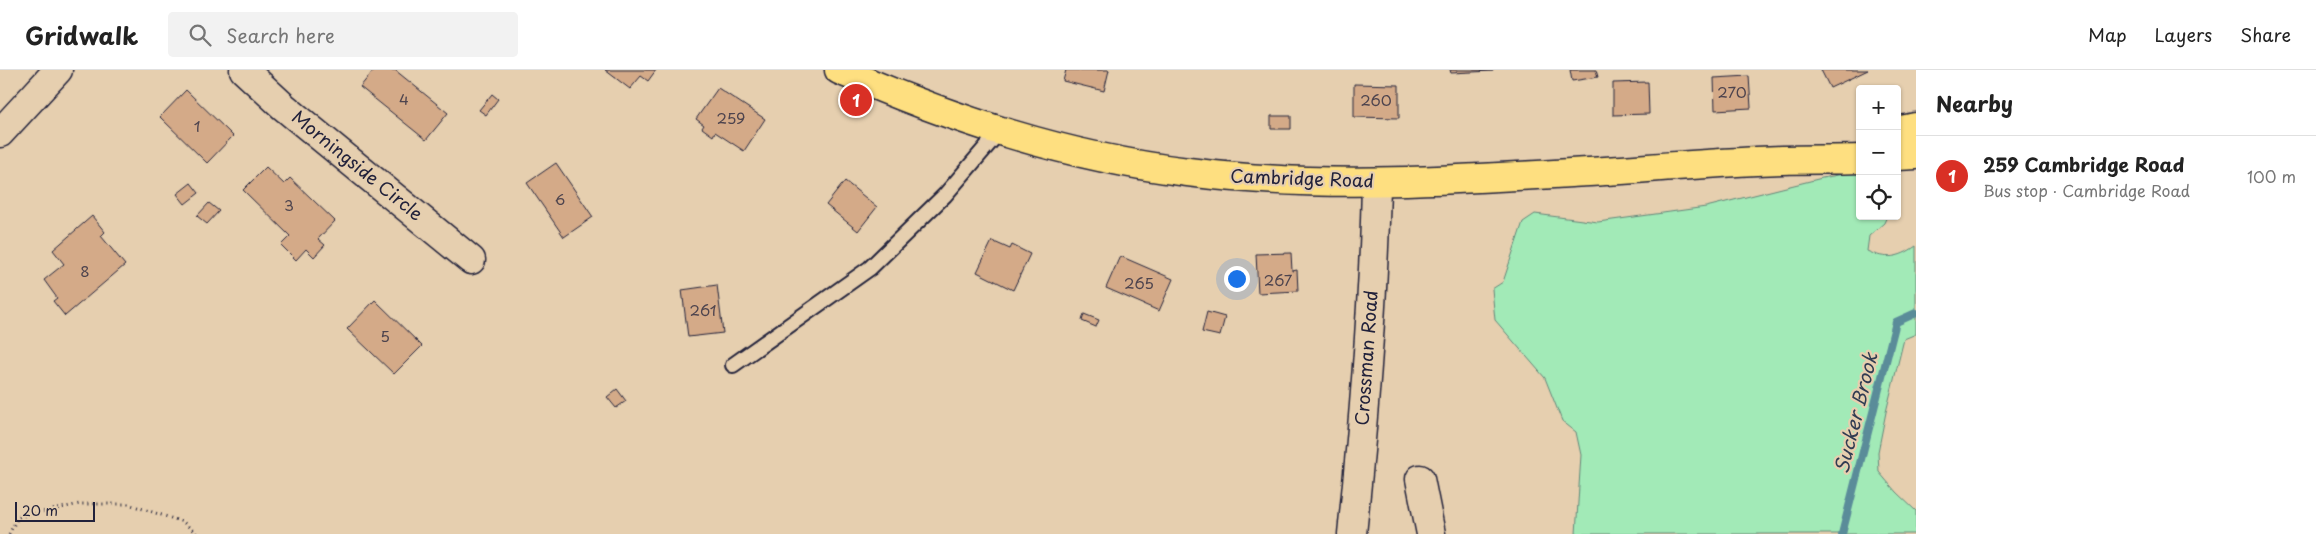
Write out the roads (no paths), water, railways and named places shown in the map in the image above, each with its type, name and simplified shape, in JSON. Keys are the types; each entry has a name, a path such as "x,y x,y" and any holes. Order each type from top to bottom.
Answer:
{"highway":[{"name":"Cambridge Road","path":"839,70 929,107 999,132 1076,152 1186,172 1281,180 1376,182 1781,160 1856,159"},
{"path":"1901,130 1916,127"},
{"name":"Cambridge Road","path":"1781,160 1856,141"},
{"path":"1901,156 1916,155"}],"street":[{"path":"0,133 58,70"},
{"name":"Morningside Circle","path":"244,70 284,107 472,260"},
{"name":"Crossman Road","path":"1352,534 1376,237 1376,182"},
{"path":"1420,479 1431,534"}],"lane":[{"path":"732,365 870,268 945,195 999,132"}],"waterway":[{"name":"Sucker Brook","path":"1842,534 1896,322 1916,313"}],"place":[{"name":"259 Cambridge Road","path":"856,100"}]}
